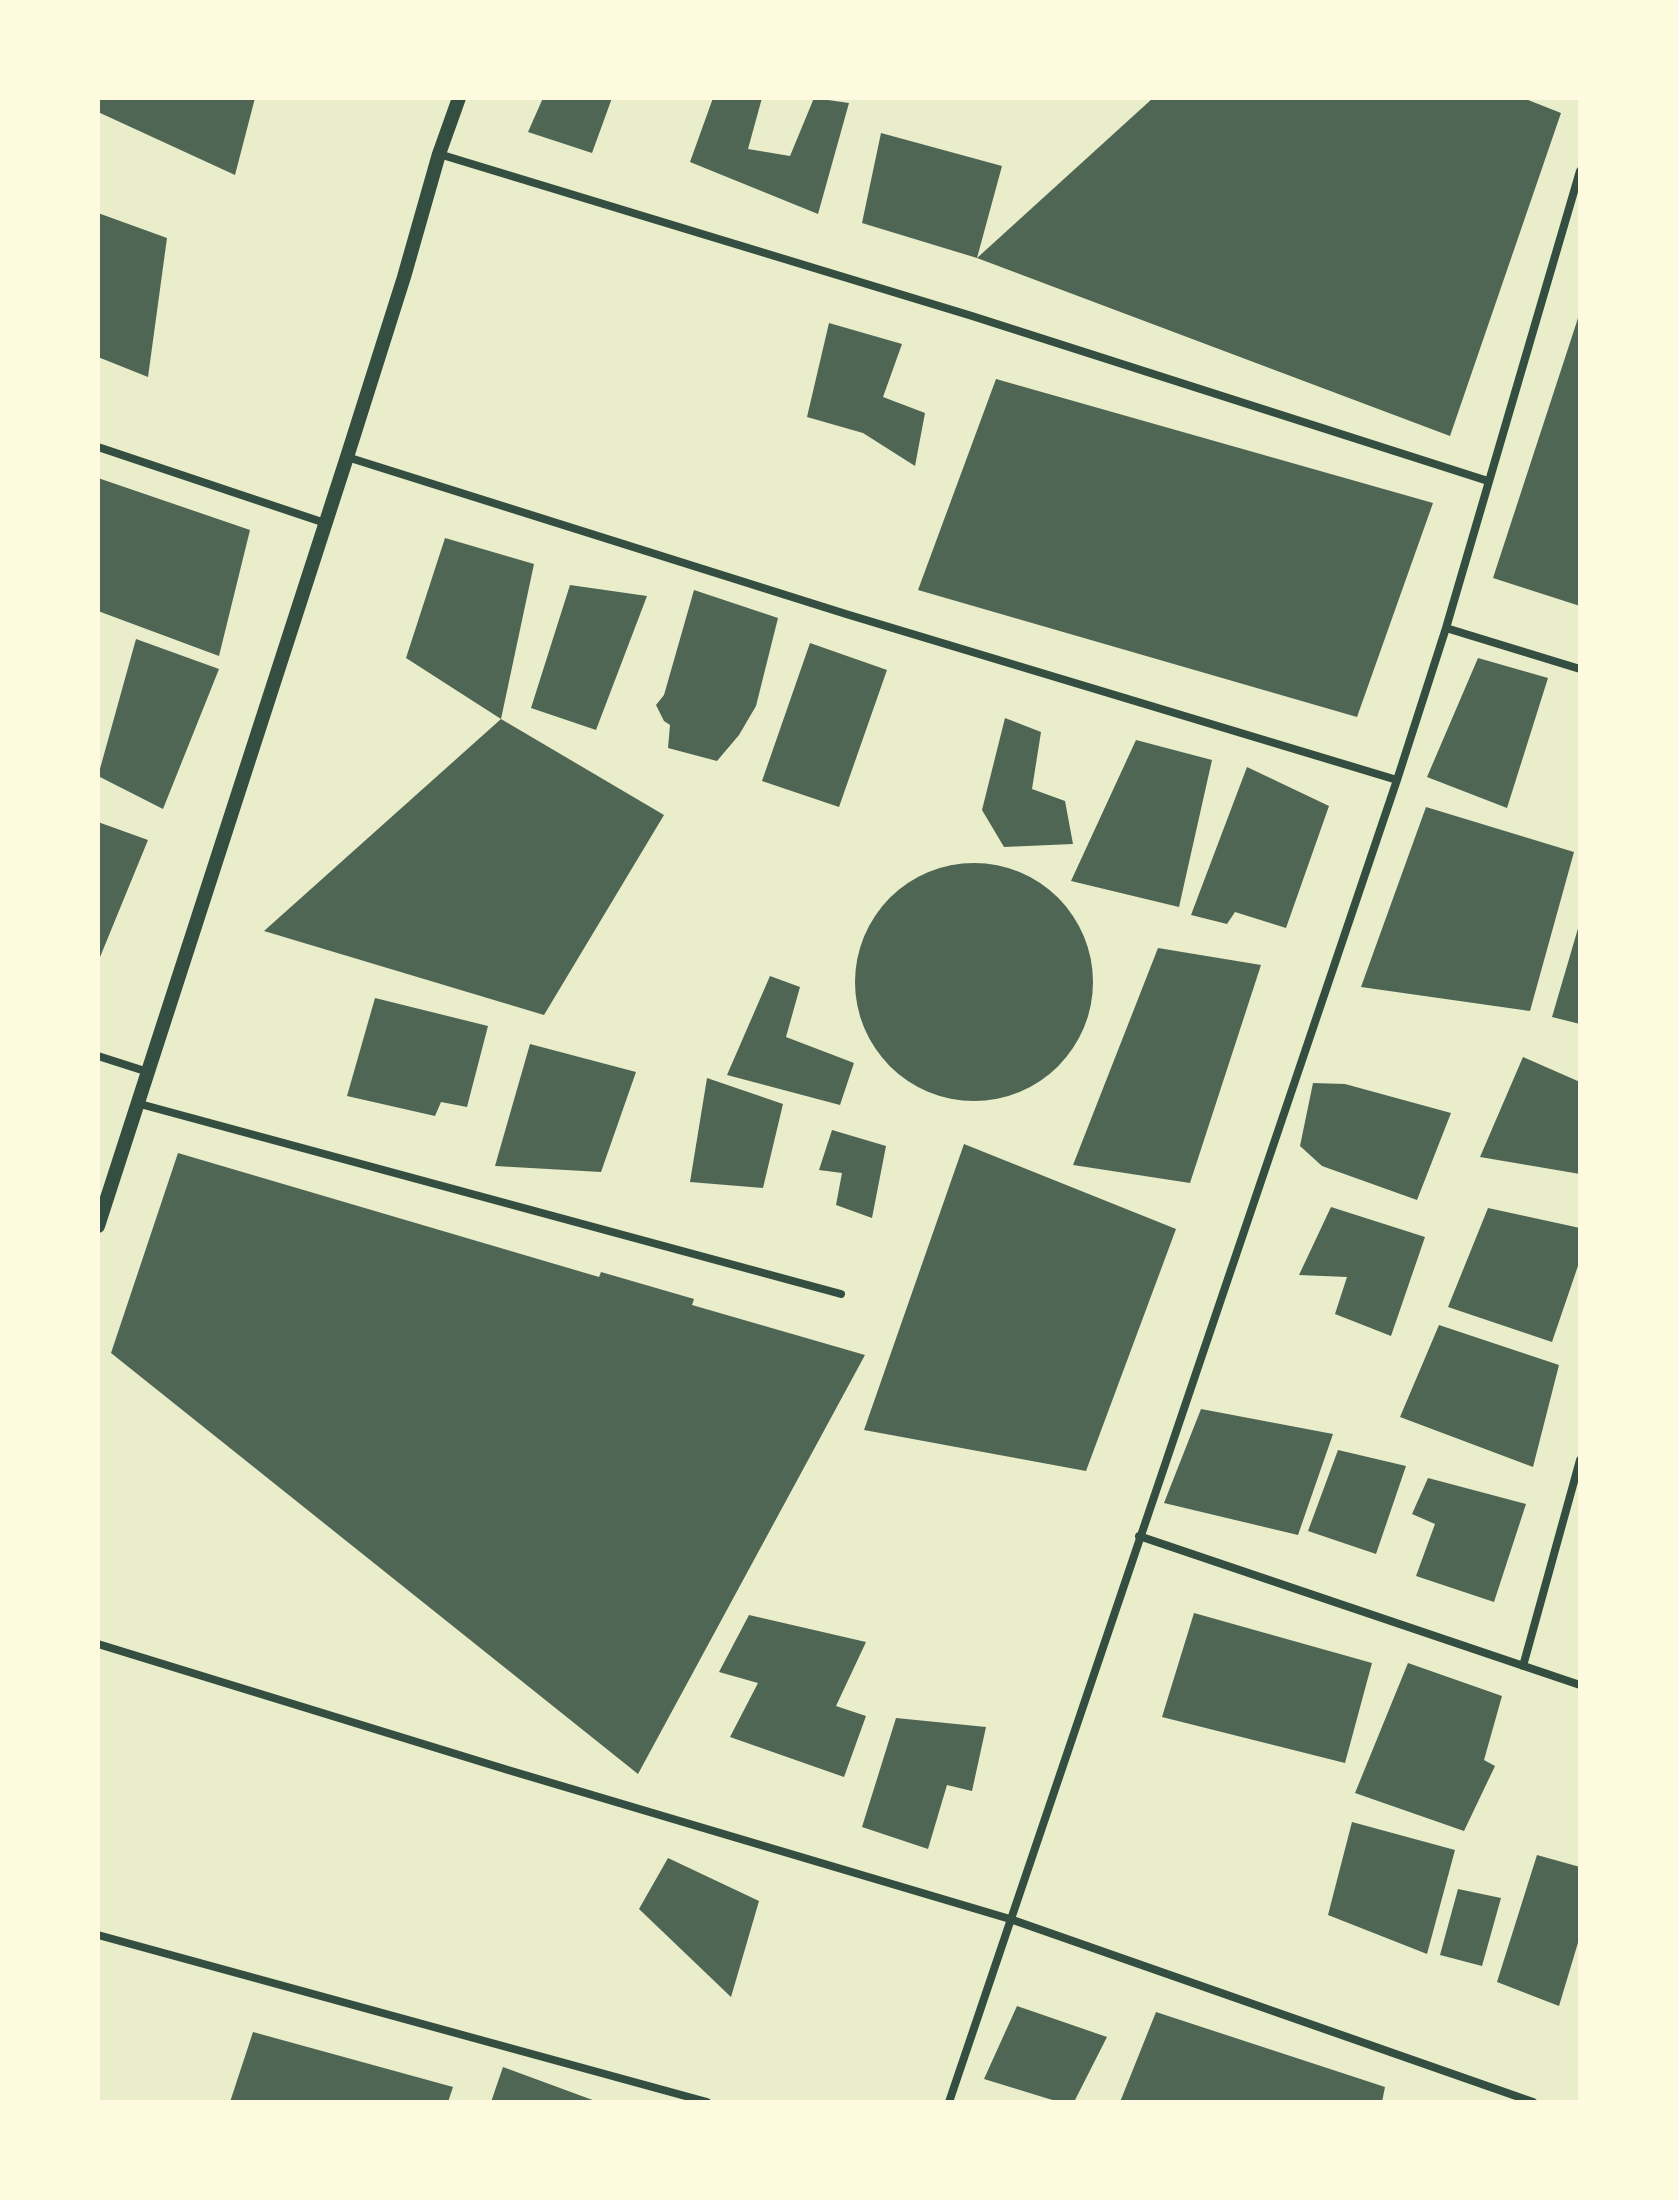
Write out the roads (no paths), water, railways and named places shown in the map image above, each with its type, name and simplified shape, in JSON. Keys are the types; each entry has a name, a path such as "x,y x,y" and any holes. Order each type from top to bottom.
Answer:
{"street":[{"path":"98,1226 140,1104 459,98"},
{"path":"439,154 957,311 1488,481"},
{"path":"949,2102 1397,780 1446,628 1580,171"},
{"path":"98,447 325,523"},
{"path":"347,457 846,614 1397,780"},
{"path":"1446,628 1580,669"},
{"path":"98,1056 148,1072"},
{"path":"140,1104 841,1294"},
{"path":"1523,1666 1580,1460"},
{"path":"1139,1536 1580,1685"},
{"path":"98,1644 1010,1919 1533,2102"},
{"path":"98,1935 707,2102"}]}
